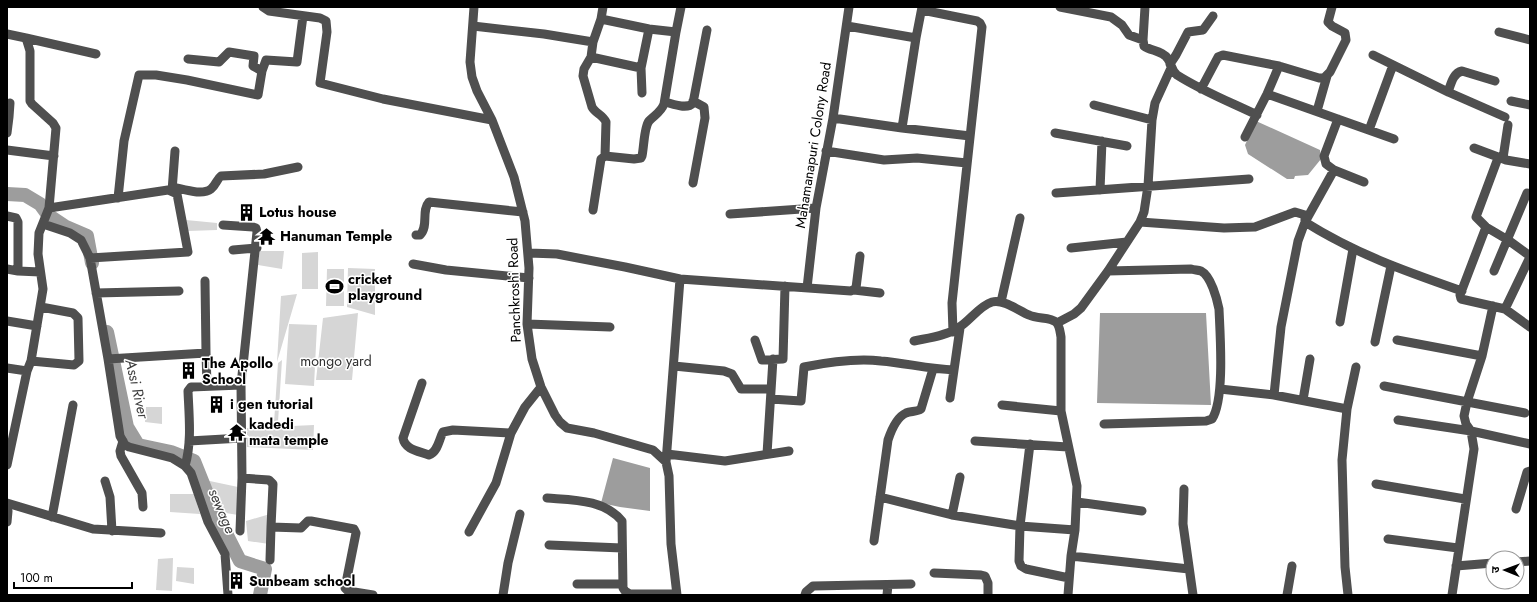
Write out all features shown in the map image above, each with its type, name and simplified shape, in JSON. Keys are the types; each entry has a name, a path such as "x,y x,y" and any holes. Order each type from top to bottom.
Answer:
{"street":[{"path":"263,7 269,11 325,20 327,23 320,83 383,99 492,120"},
{"name":"Panchkroshi Road","path":"474,7 470,62 472,77 477,91 492,120 514,177 523,212 529,253 527,324 532,359 541,387 560,422 567,428 594,432 654,450 667,458"},
{"path":"593,210 600,162 605,156 606,122 604,118 592,107 583,79 584,69 591,57 593,42 601,19 603,7"},
{"path":"605,156 634,159 641,158 647,126 650,120 661,111 665,102 681,7"},
{"name":"Mahamanapuri Colony Road","path":"807,288 816,208 833,118 849,7"},
{"path":"1060,7 1111,17 1122,25 1129,35 1143,40"},
{"path":"1145,7 1144,46 1169,60 1170,66 1177,75 1201,89 1257,115"},
{"path":"1317,111 1327,76 1346,40 1345,33 1328,22 1332,7"},
{"path":"902,128 922,8 980,23 982,27 952,303 956,330 954,370 950,398"},
{"path":"118,198 124,141 139,75 187,80 258,95 262,71 266,60 297,62 303,16"},
{"path":"1057,323 1074,314 1080,308 1108,271 1140,222 1144,212 1148,186 1152,120 1155,103 1170,66 1186,33 1191,30 1202,30 1213,16"},
{"path":"601,19 649,29 676,32"},
{"path":"473,26 544,34 593,42"},
{"path":"847,26 916,38"},
{"path":"642,93 641,68 649,29"},
{"path":"665,102 686,106 691,105 707,30"},
{"path":"1499,32 1530,40"},
{"path":"7,34 96,54"},
{"path":"7,465 27,371 31,361 41,307 43,289 38,254 39,233 46,215 54,156 56,128 53,123 30,101 30,51 26,38"},
{"path":"188,59 219,62 229,52 254,56 253,66 262,71"},
{"path":"1201,89 1218,57 1223,55 1279,66 1319,78 1324,78 1327,76"},
{"path":"1373,55 1506,121 1503,158 1506,160"},
{"path":"591,57 641,68"},
{"path":"1369,130 1393,65"},
{"path":"1245,137 1257,115 1279,66"},
{"path":"1448,92 1456,74 1462,71 1495,81"},
{"path":"1267,94 1394,139"},
{"path":"693,101 703,106 705,112 694,183"},
{"path":"1511,101 1530,105"},
{"path":"7,132 10,103"},
{"path":"1094,105 1152,120"},
{"path":"833,118 970,136"},
{"path":"1338,119 1324,156 1326,164 1334,170 1364,182"},
{"path":"1055,133 1127,146"},
{"path":"1100,190 1102,141"},
{"path":"1474,148 1506,160 1530,164"},
{"path":"7,150 54,156"},
{"path":"91,258 188,252 178,196 172,189 175,151"},
{"path":"826,151 884,160 917,158 967,163"},
{"path":"1505,309 1530,256 1478,220 1476,215 1506,160"},
{"path":"46,215 118,198 172,189 205,191 213,188 218,178 221,176 264,174 298,167"},
{"path":"1274,395 1281,327 1298,241 1305,222 1334,170"},
{"path":"1056,193 1249,179"},
{"path":"1494,271 1527,194"},
{"path":"416,235 420,234 424,230 426,206 429,202 523,212"},
{"path":"730,214 816,208"},
{"path":"1140,222 1224,228 1255,226 1295,212 1305,215 1305,222"},
{"path":"46,215 82,240 91,258 111,359 119,430 123,441 129,447 172,458 185,466 191,473 208,522 225,554 228,595"},
{"path":"7,216 16,218 18,222 18,271"},
{"path":"1001,302 1020,218"},
{"path":"1305,222 1332,239 1391,266 1462,290"},
{"path":"222,225 256,228 257,232 242,385 242,478 240,531"},
{"path":"1486,226 1460,295 1461,299 1464,301 1505,309 1530,327"},
{"path":"1071,248 1127,242"},
{"path":"234,250 256,248"},
{"path":"1340,322 1353,249"},
{"path":"529,253 564,256 625,266 680,279 880,293"},
{"path":"854,290 856,286 860,256"},
{"path":"413,264 446,270 529,278"},
{"path":"1375,342 1391,266"},
{"path":"7,268 18,271 40,272"},
{"path":"1104,424 1206,421 1212,419 1215,414 1220,389 1219,309 1217,298 1207,277 1201,272 1191,269 1108,271"},
{"path":"547,498 590,502 601,505 613,512 622,520 623,584 625,591 630,594 677,594 671,544 667,458 680,279"},
{"path":"205,281 207,386"},
{"path":"755,340 762,360 783,359 785,286"},
{"path":"98,292 178,291"},
{"path":"914,341 956,330 984,306 995,302 1001,302 1030,316 1049,319 1057,323 1060,328 1061,337 1061,410 1077,486 1075,530 1068,595"},
{"path":"1452,595 1465,499 1474,449 1471,431 1466,424 1464,416 1482,356 1493,306"},
{"path":"31,361 74,365 79,361 77,315 41,307"},
{"path":"7,320 37,326"},
{"path":"527,324 610,327"},
{"path":"1397,340 1482,356"},
{"path":"111,359 206,353"},
{"path":"767,454 773,359"},
{"path":"1303,400 1310,359"},
{"path":"674,366 724,371 732,374 741,389 800,401 804,367 831,362 863,360 933,369 954,370"},
{"path":"1348,595 1345,567 1342,460 1347,409 1356,367"},
{"path":"7,368 27,371"},
{"path":"874,541 888,440 891,432 904,414 921,409 933,369"},
{"path":"422,383 402,438 407,447 433,454 436,451 443,432 453,430 511,433"},
{"path":"185,466 190,441 188,391 191,387 242,385"},
{"path":"1384,386 1525,414"},
{"path":"469,532 496,483 511,433 525,407 541,387"},
{"path":"1220,389 1274,395 1347,409"},
{"path":"52,517 73,405"},
{"path":"1002,405 1061,410"},
{"path":"1398,420 1471,431 1530,444"},
{"path":"190,441 242,438"},
{"path":"123,441 120,451 121,456 142,493 143,507"},
{"path":"975,441 1068,448"},
{"path":"1030,444 1020,526 1019,561 1026,569 1069,578"},
{"path":"667,458 725,461 789,451"},
{"path":"1516,509 1526,472 1530,471"},
{"path":"952,515 960,477"},
{"path":"242,478 269,480 273,484 270,560"},
{"path":"105,481 110,497 112,530"},
{"path":"1376,484 1465,499"},
{"path":"1184,489 1183,524 1193,595"},
{"path":"880,498 952,515 1020,526 1075,530"},
{"path":"1077,502 1142,511"},
{"path":"7,503 93,529 161,533"},
{"path":"7,509 7,522"},
{"path":"503,595 508,563 520,514"},
{"path":"271,527 301,528 308,521 311,521 354,529 356,533 345,588 348,591 373,595"},
{"path":"1388,539 1458,548"},
{"path":"549,545 622,548"},
{"path":"1071,556 1190,569"},
{"path":"1456,566 1485,564"},
{"path":"1287,595 1292,566"},
{"path":"934,573 985,576 988,583 988,595"},
{"path":"577,584 623,584"},
{"path":"805,595 809,588 813,586 911,584"},
{"path":"887,595 888,585"}],"green space":[{"path":"186,220 217,223 217,230 188,231"},
{"path":"259,251 284,251 282,269 258,265"},
{"path":"318,252 318,289 302,289 302,253"},
{"path":"348,268 375,269 375,315 347,307"},
{"name":"cricket playground","path":"327,269 344,269 344,306 326,306"},
{"path":"297,294 277,362 281,296"},
{"name":"mongo yard","path":"358,313 352,380 316,380 323,318"},
{"path":"289,324 317,325 314,386 285,384"},
{"path":"282,360 278,422 274,423 278,363"},
{"path":"146,407 162,407 162,424 145,422"},
{"path":"314,425 313,450 247,447 247,428"},
{"path":"205,480 238,487 238,515 220,512"},
{"path":"170,494 194,494 200,514 170,512"},
{"path":"270,514 269,544 248,541 246,521"},
{"path":"173,558 172,591 156,590 158,559"},
{"path":"177,567 194,568 194,584 176,581"}],"shaded area":[{"path":"1256,121 1320,150 1321,159 1308,175 1295,176 1294,179 1287,179 1248,154 1245,145"},
{"path":"1100,313 1206,313 1211,405 1097,403"},
{"path":"613,458 650,468 650,511 601,503"}],"waterway":[{"name":"Assi River","path":"7,194 25,195 40,204 48,215 66,227 87,236 92,263"},
{"name":"Assi River","path":"107,332 127,427 138,445 171,452 194,461 212,506 240,561 265,569 260,595"},
{"name":"sewage","path":"201,488 224,542"}],"place":[{"name":"Lotus house","path":"246,212"},
{"name":"Hanuman Temple","path":"267,236"},
{"name":"cricket playground","path":"335,287"},
{"name":"The Apollo School","path":"189,371"},
{"name":"i gen tutorial","path":"217,404"},
{"name":"kadedi mata temple","path":"236,432"},
{"name":"Sunbeam school","path":"236,581"}]}
